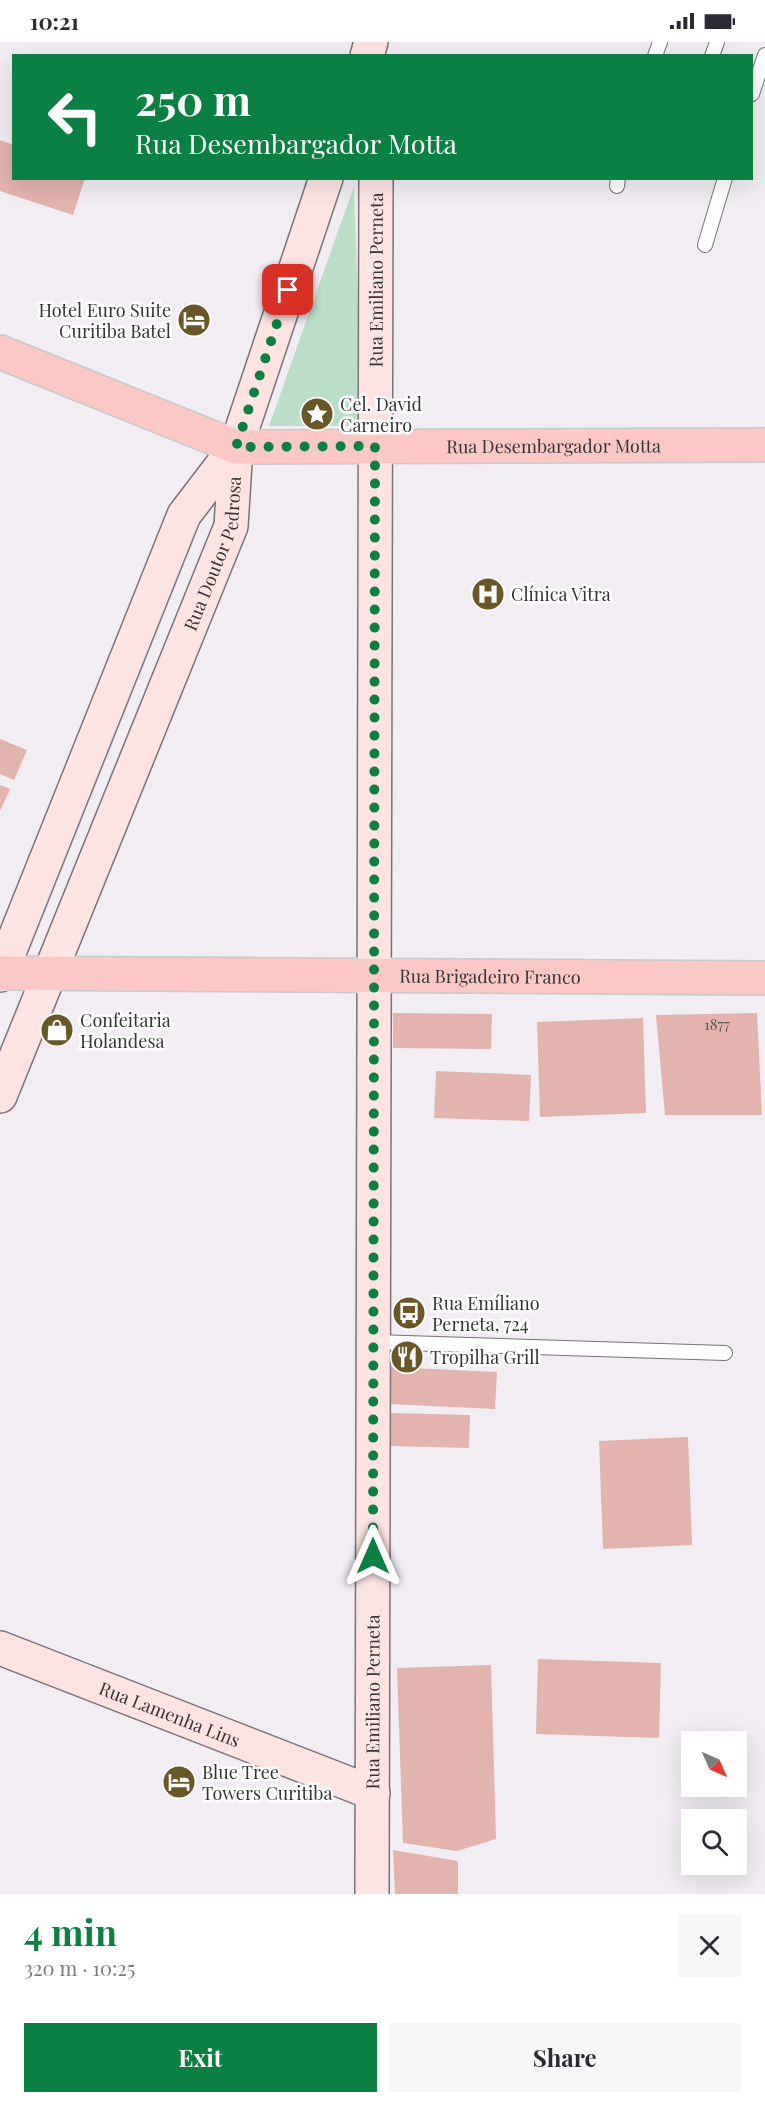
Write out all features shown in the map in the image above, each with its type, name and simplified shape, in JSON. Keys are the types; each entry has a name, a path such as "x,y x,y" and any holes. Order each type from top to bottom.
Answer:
{"main road":[{"path":"236,447 325,180"},
{"name":"Rua Emiliano Perneta","path":"372,1894 376,180"},
{"name":"Rua Desembargador Motta","path":"0,352 236,447 765,445"},
{"name":"Rua Doutor Pedrosa","path":"0,974 184,515 236,447"},
{"name":"Rua Doutor Pedrosa","path":"0,1096 231,526 236,447"},
{"name":"Rua Brigadeiro Franco","path":"0,974 765,978"},
{"name":"Rua Lamenha Lins","path":"0,1648 373,1793"}],"lane":[{"path":"753,91 765,56"},
{"path":"705,244 724,180"},
{"path":"373,1342 725,1353"}],"green space":[{"path":"354,186 362,426 269,426"}],"building":[{"path":"0,140 12,144 12,180 84,180 73,215 0,191"},
{"path":"0,739 27,750 14,780 0,774"},
{"path":"0,785 10,789 0,811"},
{"path":"393,1013 492,1014 491,1049 393,1048"},
{"path":"757,1013 762,1115 665,1115 656,1015"},
{"path":"643,1018 646,1113 540,1117 537,1022"},
{"path":"436,1071 531,1075 529,1121 434,1118"},
{"path":"390,1367 497,1372 495,1409 388,1404"},
{"path":"390,1413 470,1415 469,1448 389,1446"},
{"path":"688,1437 692,1545 603,1549 599,1441"},
{"path":"538,1659 661,1663 659,1738 536,1734"},
{"path":"491,1665 496,1839 457,1851 403,1843 397,1668"},
{"path":"393,1850 458,1861 458,1894 395,1894"}],"place":[{"name":"Hotel Euro Suite Curitiba Batel","path":"194,320"},
{"name":"Cel. David Carneiro","path":"317,414"},
{"name":"Clínica Vitra","path":"488,594"},
{"name":"Confeitaria Holandesa","path":"57,1030"},
{"name":"Rua Emíliano Perneta, 724","path":"409,1313"},
{"name":"Tropilha Grill","path":"407,1357"},
{"name":"Blue Tree Towers Curitiba","path":"179,1782"}],"route":[{"path":"288,290 236,447 375,446 373,1556"}]}
